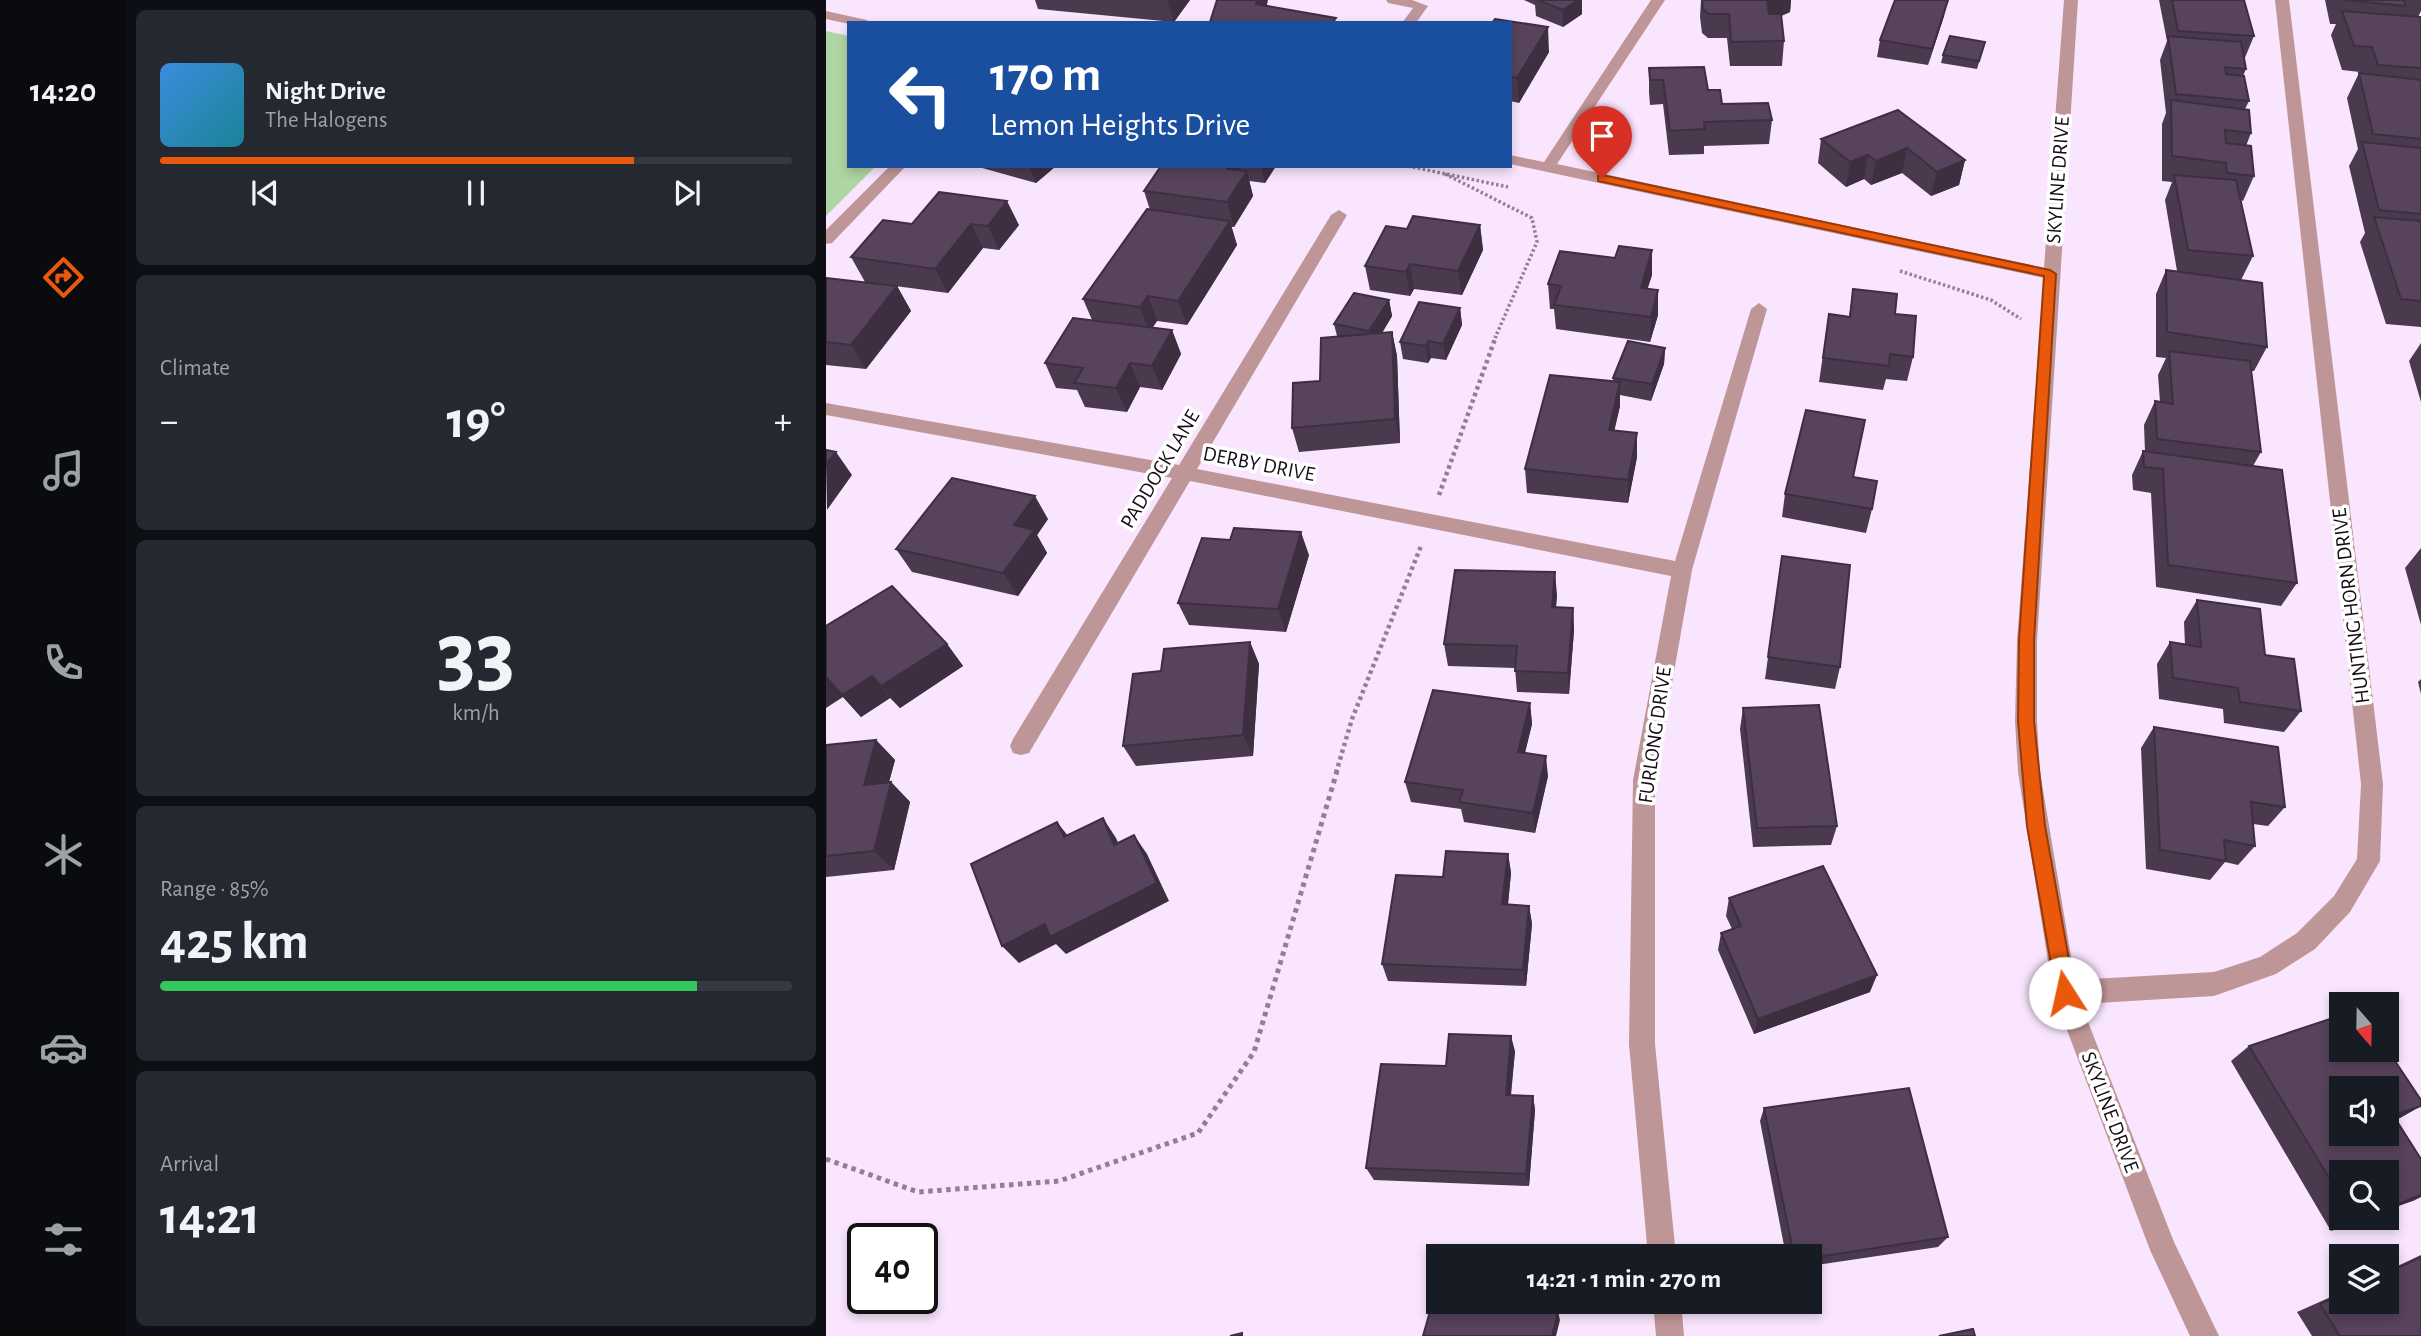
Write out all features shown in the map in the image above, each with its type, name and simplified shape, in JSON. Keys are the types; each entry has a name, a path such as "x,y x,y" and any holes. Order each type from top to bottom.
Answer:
{"street":[{"path":"1393,0 1421,6 1410,21"},
{"path":"1548,167 1658,0"},
{"name":"SKYLINE DRIVE","path":"2071,0 2026,640 2026,721 2036,826 2065,993 2164,1250 2205,1336"},
{"name":"HUNTING HORN DRIVE","path":"2065,993 2214,984 2267,966 2306,941 2342,904 2368,861 2372,784 2282,0"},
{"path":"826,15 853,21"},
{"path":"1512,159 2050,274"},
{"path":"826,239 897,168"},
{"name":"PADDOCK LANE","path":"1021,746 1339,215"},
{"name":"FURLONG DRIVE","path":"1661,1244 1642,1044 1644,780 1682,569 1759,309"},
{"name":"DERBY DRIVE","path":"826,409 1184,473 1682,569"},
{"path":"1668,1314 1670,1336"}],"path":[{"path":"1417,168 1512,188"},
{"path":"826,1159 918,1192 1059,1181 1198,1133 1254,1052 1352,719 1430,521 1488,353 1537,242 1532,218 1445,174"},
{"path":"1888,267 1991,300 2048,337"}],"green space":[{"path":"826,31 847,36 847,168 874,168 826,216"}],"building":[{"path":"1217,0 1257,0 1256,4 1336,18 1334,21 1210,21"},
{"path":"1537,0 1578,0 1563,10"},
{"path":"1702,0 1767,0 1769,14 1781,14 1784,41 1731,42 1729,14 1709,14 1703,9"},
{"path":"1895,0 1948,0 1932,49 1880,40"},
{"path":"2172,0 2244,0 2254,36 2178,31"},
{"path":"2345,0 2404,0 2406,6"},
{"path":"2342,11 2421,17 2421,68 2378,65 2372,47 2354,46"},
{"path":"1512,22 1548,27 1517,78 1512,77"},
{"path":"1950,36 1985,42 1979,61 1943,55"},
{"path":"2168,36 2241,42 2246,69 2225,67 2226,74 2244,76 2249,101 2176,94"},
{"path":"1704,67 1708,90 1720,90 1722,104 1768,103 1772,120 1704,122 1705,129 1670,131 1663,80 1650,80 1649,68"},
{"path":"2359,73 2421,80 2421,139 2373,134"},
{"path":"2171,100 2249,110 2251,133 2225,130 2226,143 2251,146 2254,176 2227,173 2226,163 2172,156"},
{"path":"1898,110 1965,160 1937,172 1907,148 1876,161 1868,155 1850,162 1821,139"},
{"path":"2362,142 2421,148 2421,214 2379,210"},
{"path":"1160,168 1228,168 1247,171 1227,202 1144,191"},
{"path":"2174,175 2236,180 2253,256 2188,250"},
{"path":"939,192 1007,201 988,226 971,224 935,269 851,257 883,220 912,224"},
{"path":"1147,209 1230,221 1178,301 1148,296 1140,307 1083,299"},
{"path":"1413,216 1480,225 1458,271 1410,264 1406,272 1365,266 1386,226 1407,229"},
{"path":"2374,217 2421,221 2421,301 2401,299"},
{"path":"1619,246 1652,250 1641,288 1658,290 1651,317 1554,305 1561,286 1548,284 1560,251 1615,258"},
{"path":"2166,270 2262,283 2267,347 2167,332"},
{"path":"826,278 897,286 851,345 826,342"},
{"path":"1853,289 1897,294 1895,314 1916,316 1913,357 1890,354 1889,366 1823,358 1829,314 1850,317"},
{"path":"1354,293 1389,300 1369,331 1334,324"},
{"path":"1419,302 1460,308 1443,344 1428,341 1426,346 1400,342"},
{"path":"1073,318 1172,330 1152,366 1130,363 1116,388 1074,383 1083,368 1045,363"},
{"path":"1392,332 1395,419 1292,428 1293,383 1320,381 1321,338"},
{"path":"1628,341 1665,348 1652,384 1613,378"},
{"path":"2169,351 2250,361 2261,452 2157,439 2155,401 2173,404"},
{"path":"1550,375 1620,382 1609,430 1637,433 1628,480 1525,469"},
{"path":"1806,410 1865,420 1853,477 1877,481 1872,509 1785,494"},
{"path":"826,450 836,452 826,464"},
{"path":"2143,451 2282,470 2297,583 2168,565 2163,469 2144,467"},
{"path":"952,478 1035,496 1014,525 1034,530 1003,573 896,549"},
{"path":"1234,528 1301,532 1278,609 1178,603 1202,538 1230,540"},
{"path":"1782,556 1850,565 1840,667 1768,657"},
{"path":"1455,570 1555,572 1552,607 1573,608 1568,673 1515,671 1517,646 1444,644"},
{"path":"892,586 947,644 881,686 872,676 842,695 826,677 826,626"},
{"path":"2197,600 2260,609 2265,655 2294,659 2301,711 2240,702 2238,688 2173,678 2170,642 2201,647"},
{"path":"1250,642 1243,735 1123,746 1133,674 1161,671 1164,649"},
{"path":"1433,690 1530,703 1518,752 1546,756 1533,813 1459,802 1463,790 1405,782"},
{"path":"1819,705 1837,826 1757,828 1743,708"},
{"path":"2154,727 2278,747 2285,807 2251,802 2255,846 2224,840 2226,861 2160,850"},
{"path":"876,740 864,785 891,782 874,851 826,856 826,745"},
{"path":"1103,818 1114,845 1134,835 1157,883 1050,937 1045,924 1002,946 971,864 1057,822 1064,837"},
{"path":"1446,851 1508,854 1502,904 1529,906 1523,970 1382,964 1396,875 1443,877"},
{"path":"1823,866 1877,975 1758,1019 1721,933 1741,926 1729,898"},
{"path":"2329,1019 2329,1062 2396,1062 2421,1100 2421,1106 2399,1113 2399,1076 2329,1076 2329,1146 2399,1146 2399,1124 2421,1159 2421,1195 2399,1203 2399,1160 2329,1160 2329,1178 2249,1046"},
{"path":"1449,1034 1511,1036 1506,1095 1533,1096 1526,1174 1366,1168 1381,1064 1446,1066"},
{"path":"1909,1088 1948,1237 1822,1256 1822,1244 1792,1244 1764,1108"},
{"path":"2421,1257 2421,1336 2340,1336 2320,1304 2329,1300 2329,1314 2399,1314 2399,1267"},
{"path":"1429,1314 1558,1314 1552,1336 1423,1336"},
{"path":"1973,1329 1975,1336 1939,1336"}],"route":[{"path":"1602,178 2050,274 2048,337 2026,640 2026,721 2036,826 2065,993"}]}
